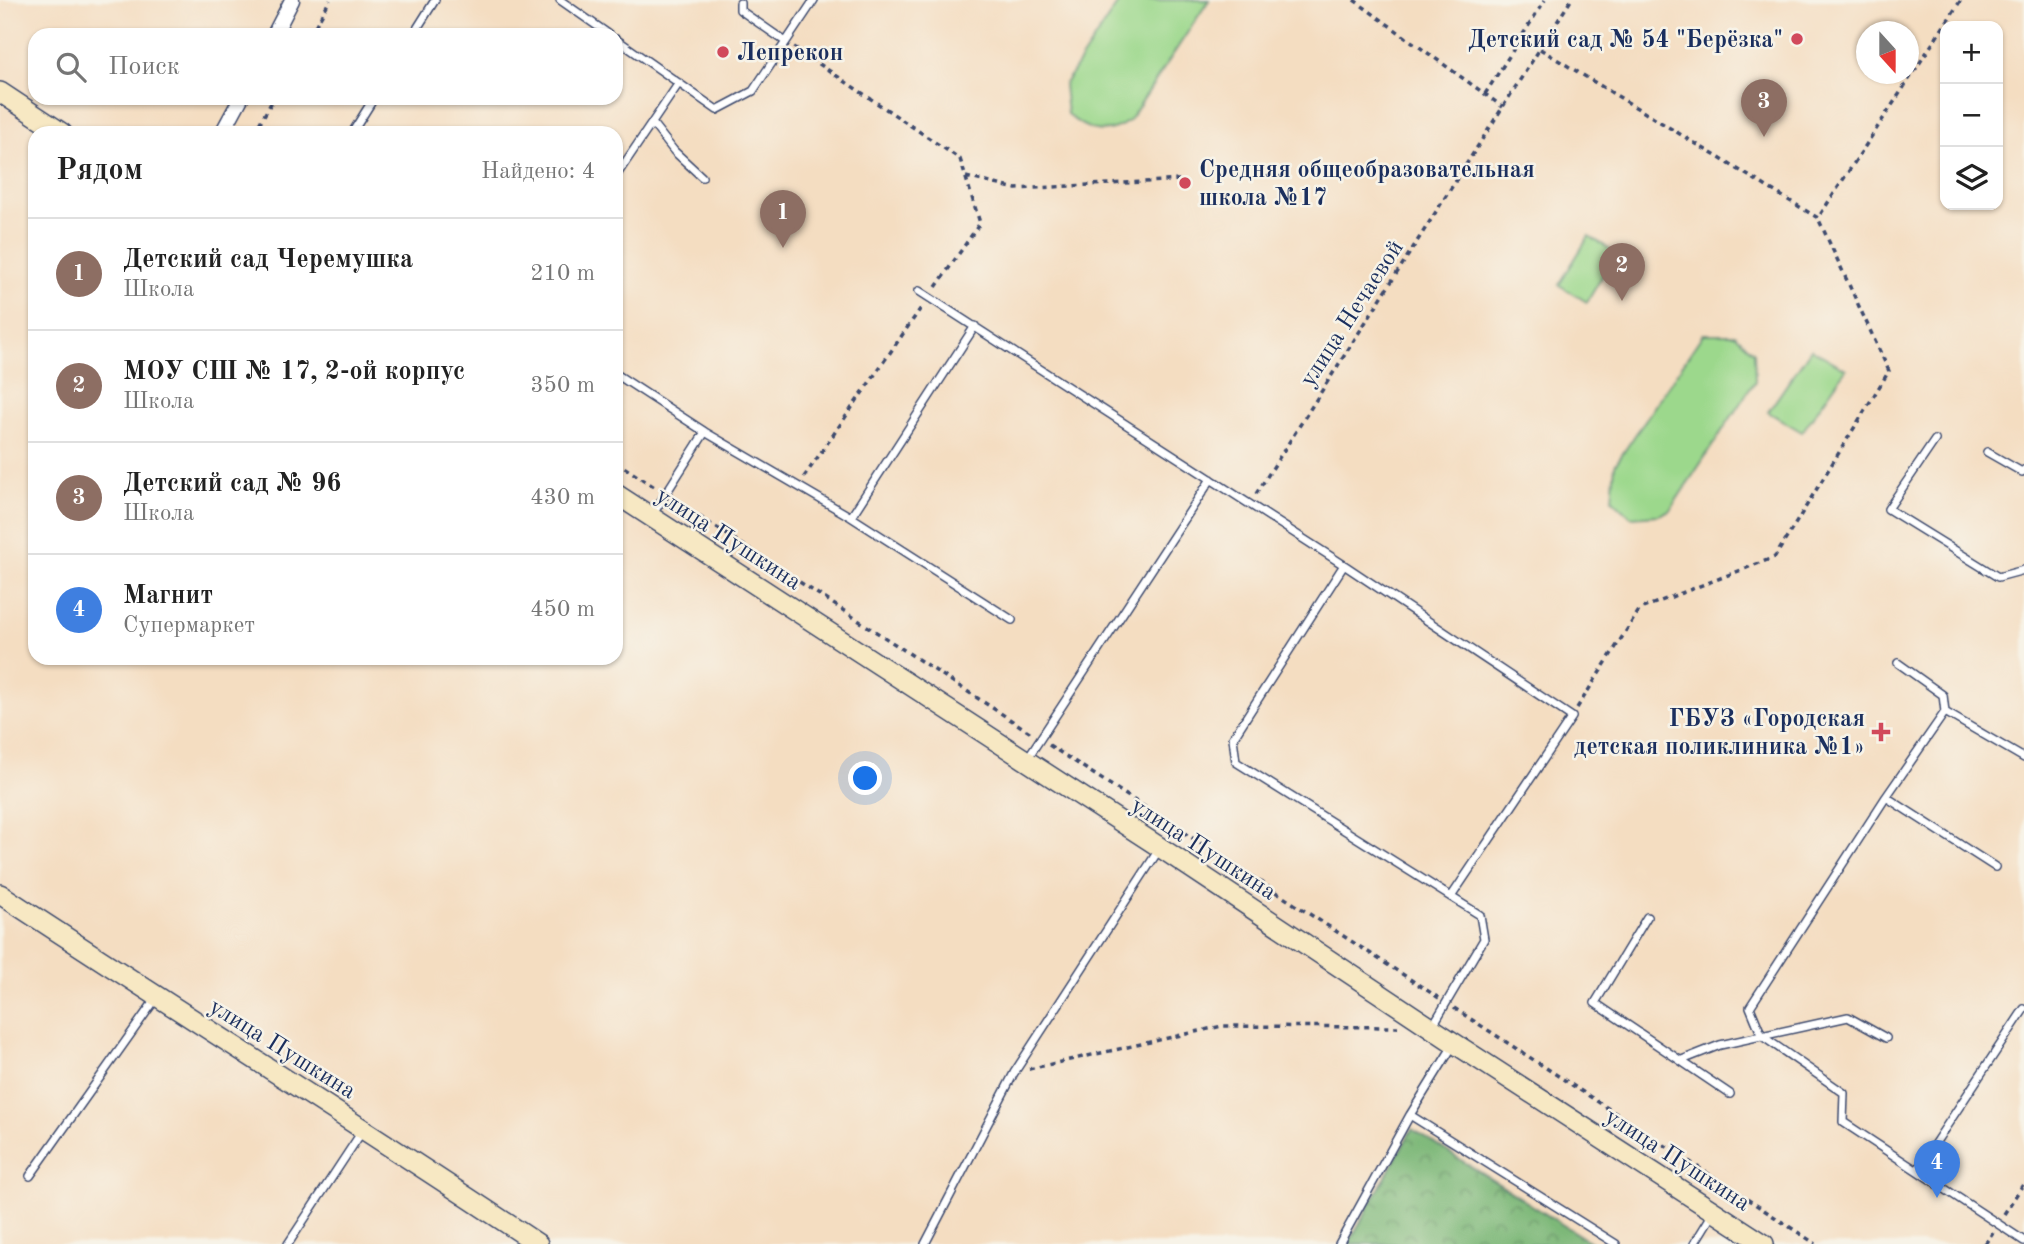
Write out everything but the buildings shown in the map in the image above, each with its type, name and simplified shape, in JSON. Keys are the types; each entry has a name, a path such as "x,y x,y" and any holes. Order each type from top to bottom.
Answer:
{"street":[{"path":"278,28 292,0"},
{"path":"0,92 51,126"},
{"path":"226,126 237,105"},
{"name":"улица Пушкина","path":"623,499 1764,1244"},
{"name":"улица Пушкина","path":"0,894 364,1128 538,1244"}],"lane":[{"path":"417,28 435,0"},
{"path":"560,0 600,28"},
{"path":"623,44 717,110 753,91 814,0"},
{"path":"740,3 740,10 786,42"},
{"path":"623,166 679,83"},
{"path":"356,126 370,105"},
{"path":"652,123 674,151 702,177"},
{"path":"919,290 1344,565 1572,717 1451,897"},
{"path":"851,517 975,327"},
{"path":"623,378 705,432 851,517 1012,620"},
{"path":"651,517 705,432"},
{"path":"1934,440 1888,509 1998,577 2024,570"},
{"path":"1987,452 2022,472 2024,470"},
{"path":"1026,761 1211,479"},
{"path":"1344,565 1233,738 1236,762 1479,915 1484,939 1432,1028"},
{"path":"1898,663 1943,695 1945,712 1886,797 1750,1007 1762,1036 1844,1093 1843,1122 2024,1241"},
{"path":"1945,712 2024,758"},
{"path":"1886,797 1995,867"},
{"path":"925,1244 1014,1073 1161,848"},
{"path":"1647,917 1595,1003 1730,1094"},
{"path":"30,1175 157,997"},
{"path":"1918,1170 2024,1009"},
{"path":"1682,1060 1720,1045 1849,1017 1886,1038"},
{"path":"1339,1244 1409,1115 1454,1043"},
{"path":"1409,1115 1616,1244"},
{"path":"288,1244 364,1128"},
{"path":"1694,1244 1713,1212"}],"path":[{"path":"314,28 330,0"},
{"path":"1354,0 1503,107"},
{"path":"1485,94 1545,0"},
{"name":"улица Нечаевой","path":"1250,504 1571,0"},
{"path":"1818,218 1961,0"},
{"path":"786,42 960,159 980,223 798,485"},
{"path":"1540,49 1818,218 1889,371 1775,557 1640,609 1572,717"},
{"path":"258,126 270,105"},
{"path":"966,177 1016,189 1181,180"},
{"path":"623,467 1816,1244"},
{"path":"1014,1073 1222,1026 1432,1028"}],"green space":[{"path":"1120,0 1209,0 1129,121 1105,131 1097,130 1082,125 1067,114 1064,85"},
{"path":"1589,236 1616,253 1587,302 1559,285"},
{"path":"1703,334 1735,334 1754,352 1755,381 1670,510 1659,515 1631,517 1612,499 1615,465"},
{"path":"1811,349 1846,369 1802,432 1768,412"},
{"path":"1412,1129 1593,1244 1348,1244"}],"place":[{"name":"Детский сад № 54 \"Берёзка\"","path":"1797,39"},
{"name":"Лепрекон","path":"723,52"},
{"name":"Детский сад № 96","path":"1764,137"},
{"name":"Средняя общеобразовательная школа №17","path":"1185,183"},
{"name":"Детский сад Черемушка","path":"783,248"},
{"name":"МОУ СШ № 17, 2-ой корпус","path":"1622,301"},
{"name":"ГБУЗ «Городская детская поликлиника №1»","path":"1881,732"},
{"name":"Магнит","path":"1937,1198"}]}
